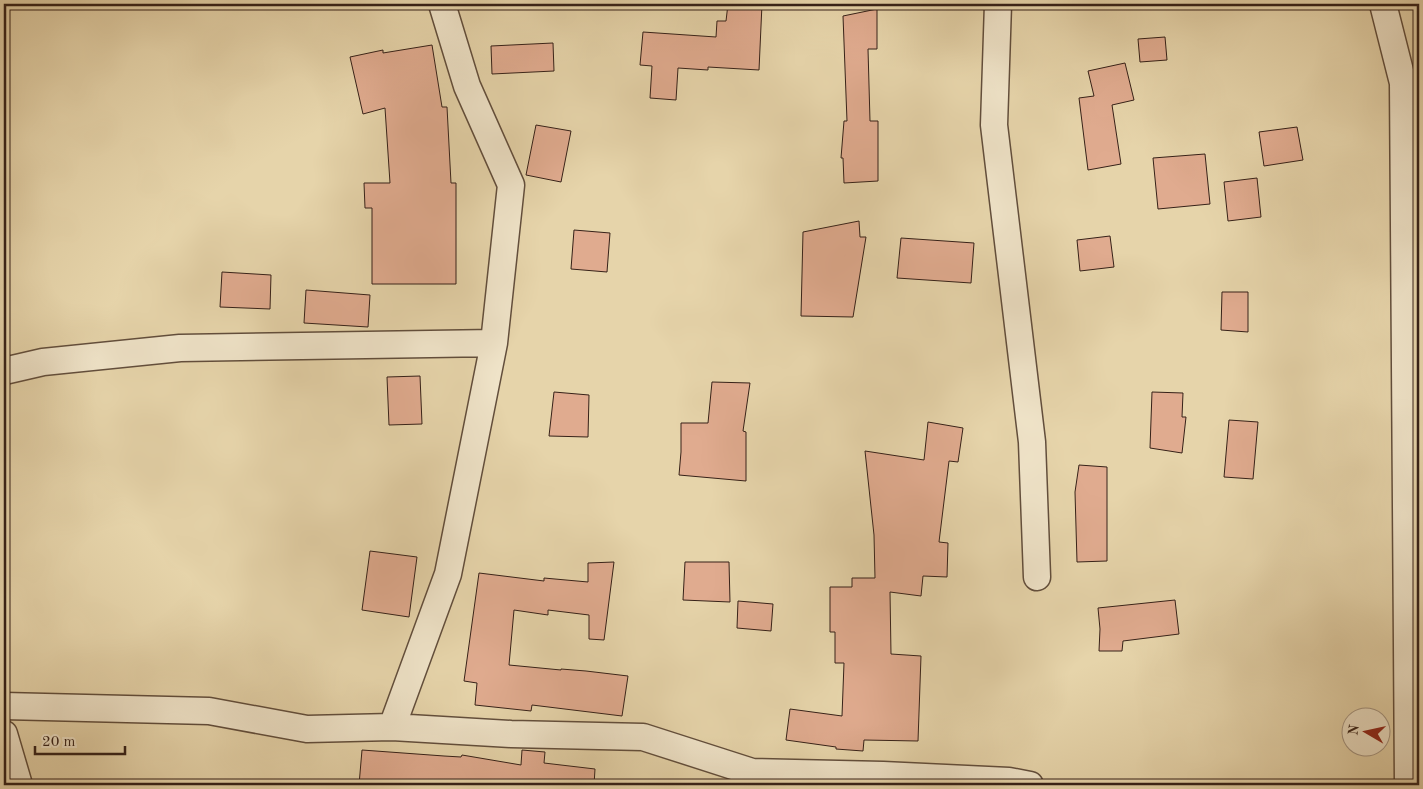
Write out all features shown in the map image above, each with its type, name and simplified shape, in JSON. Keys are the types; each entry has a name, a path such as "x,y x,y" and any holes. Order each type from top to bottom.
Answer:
{"street":[{"path":"392,727 448,574 494,343 511,185 466,86 442,4"},
{"path":"998,4 994,125 1032,442 1037,577"},
{"path":"1383,4 1403,83 1408,785"},
{"path":"4,371 43,362 180,348 494,343"},
{"path":"4,706 209,711 307,729 392,727 511,734 643,737 752,772 999,780 1030,785"},
{"path":"4,734 19,785"}],"building":[{"path":"728,4 762,4 759,70 708,67 708,70 678,68 676,100 650,98 652,66 640,65 643,32 716,37 717,21 726,21"},
{"path":"877,9 877,49 868,49 870,121 878,121 878,181 844,183 843,158 841,158 844,121 847,121 843,16"},
{"path":"1165,37 1167,60 1140,62 1138,39"},
{"path":"553,43 554,71 492,74 491,46"},
{"path":"432,45 442,107 447,107 451,183 456,183 456,284 372,284 372,208 365,208 364,183 390,183 385,108 363,114 350,57 383,50 383,53"},
{"path":"1125,63 1134,100 1112,105 1121,164 1088,170 1079,98 1094,96 1088,71"},
{"path":"536,125 571,131 561,182 526,175"},
{"path":"1297,127 1303,160 1264,166 1259,132"},
{"path":"1205,154 1210,204 1158,209 1153,158"},
{"path":"1257,178 1261,217 1228,221 1224,182"},
{"path":"859,221 860,237 866,237 853,317 801,316 803,232"},
{"path":"574,230 610,233 607,272 571,269"},
{"path":"1110,236 1114,267 1080,271 1077,240"},
{"path":"901,238 974,243 971,283 897,278"},
{"path":"222,272 271,275 270,309 220,307"},
{"path":"306,290 370,295 368,327 304,323"},
{"path":"1222,292 1248,292 1248,332 1221,330"},
{"path":"420,376 422,424 389,425 387,377"},
{"path":"712,382 750,383 743,431 746,432 746,481 679,475 681,423 708,423"},
{"path":"554,392 589,395 588,437 549,436"},
{"path":"1152,392 1183,393 1182,417 1186,417 1182,453 1150,448"},
{"path":"1229,420 1258,422 1253,479 1224,477"},
{"path":"928,422 963,428 958,462 949,461 939,542 948,543 947,577 923,576 921,596 890,592 891,654 921,656 918,741 864,740 863,751 836,749 836,747 786,740 790,709 842,716 844,663 835,663 835,632 830,632 830,587 852,587 852,578 875,578 874,535 865,451 924,460"},
{"path":"1079,465 1107,467 1107,561 1077,562 1075,492"},
{"path":"370,551 417,557 409,617 362,610"},
{"path":"614,562 604,640 589,639 589,615 548,610 548,615 514,610 509,665 628,676 622,716 532,705 531,711 475,705 477,683 464,681 479,573 544,581 544,578 588,582 588,563"},
{"path":"685,562 729,562 730,602 683,600"},
{"path":"1175,600 1179,634 1123,641 1122,651 1099,651 1100,629 1098,608"},
{"path":"738,601 773,604 771,631 737,628"},
{"path":"362,750 461,757 462,755 521,765 522,750 545,752 544,763 595,769 594,785 359,785"}]}
